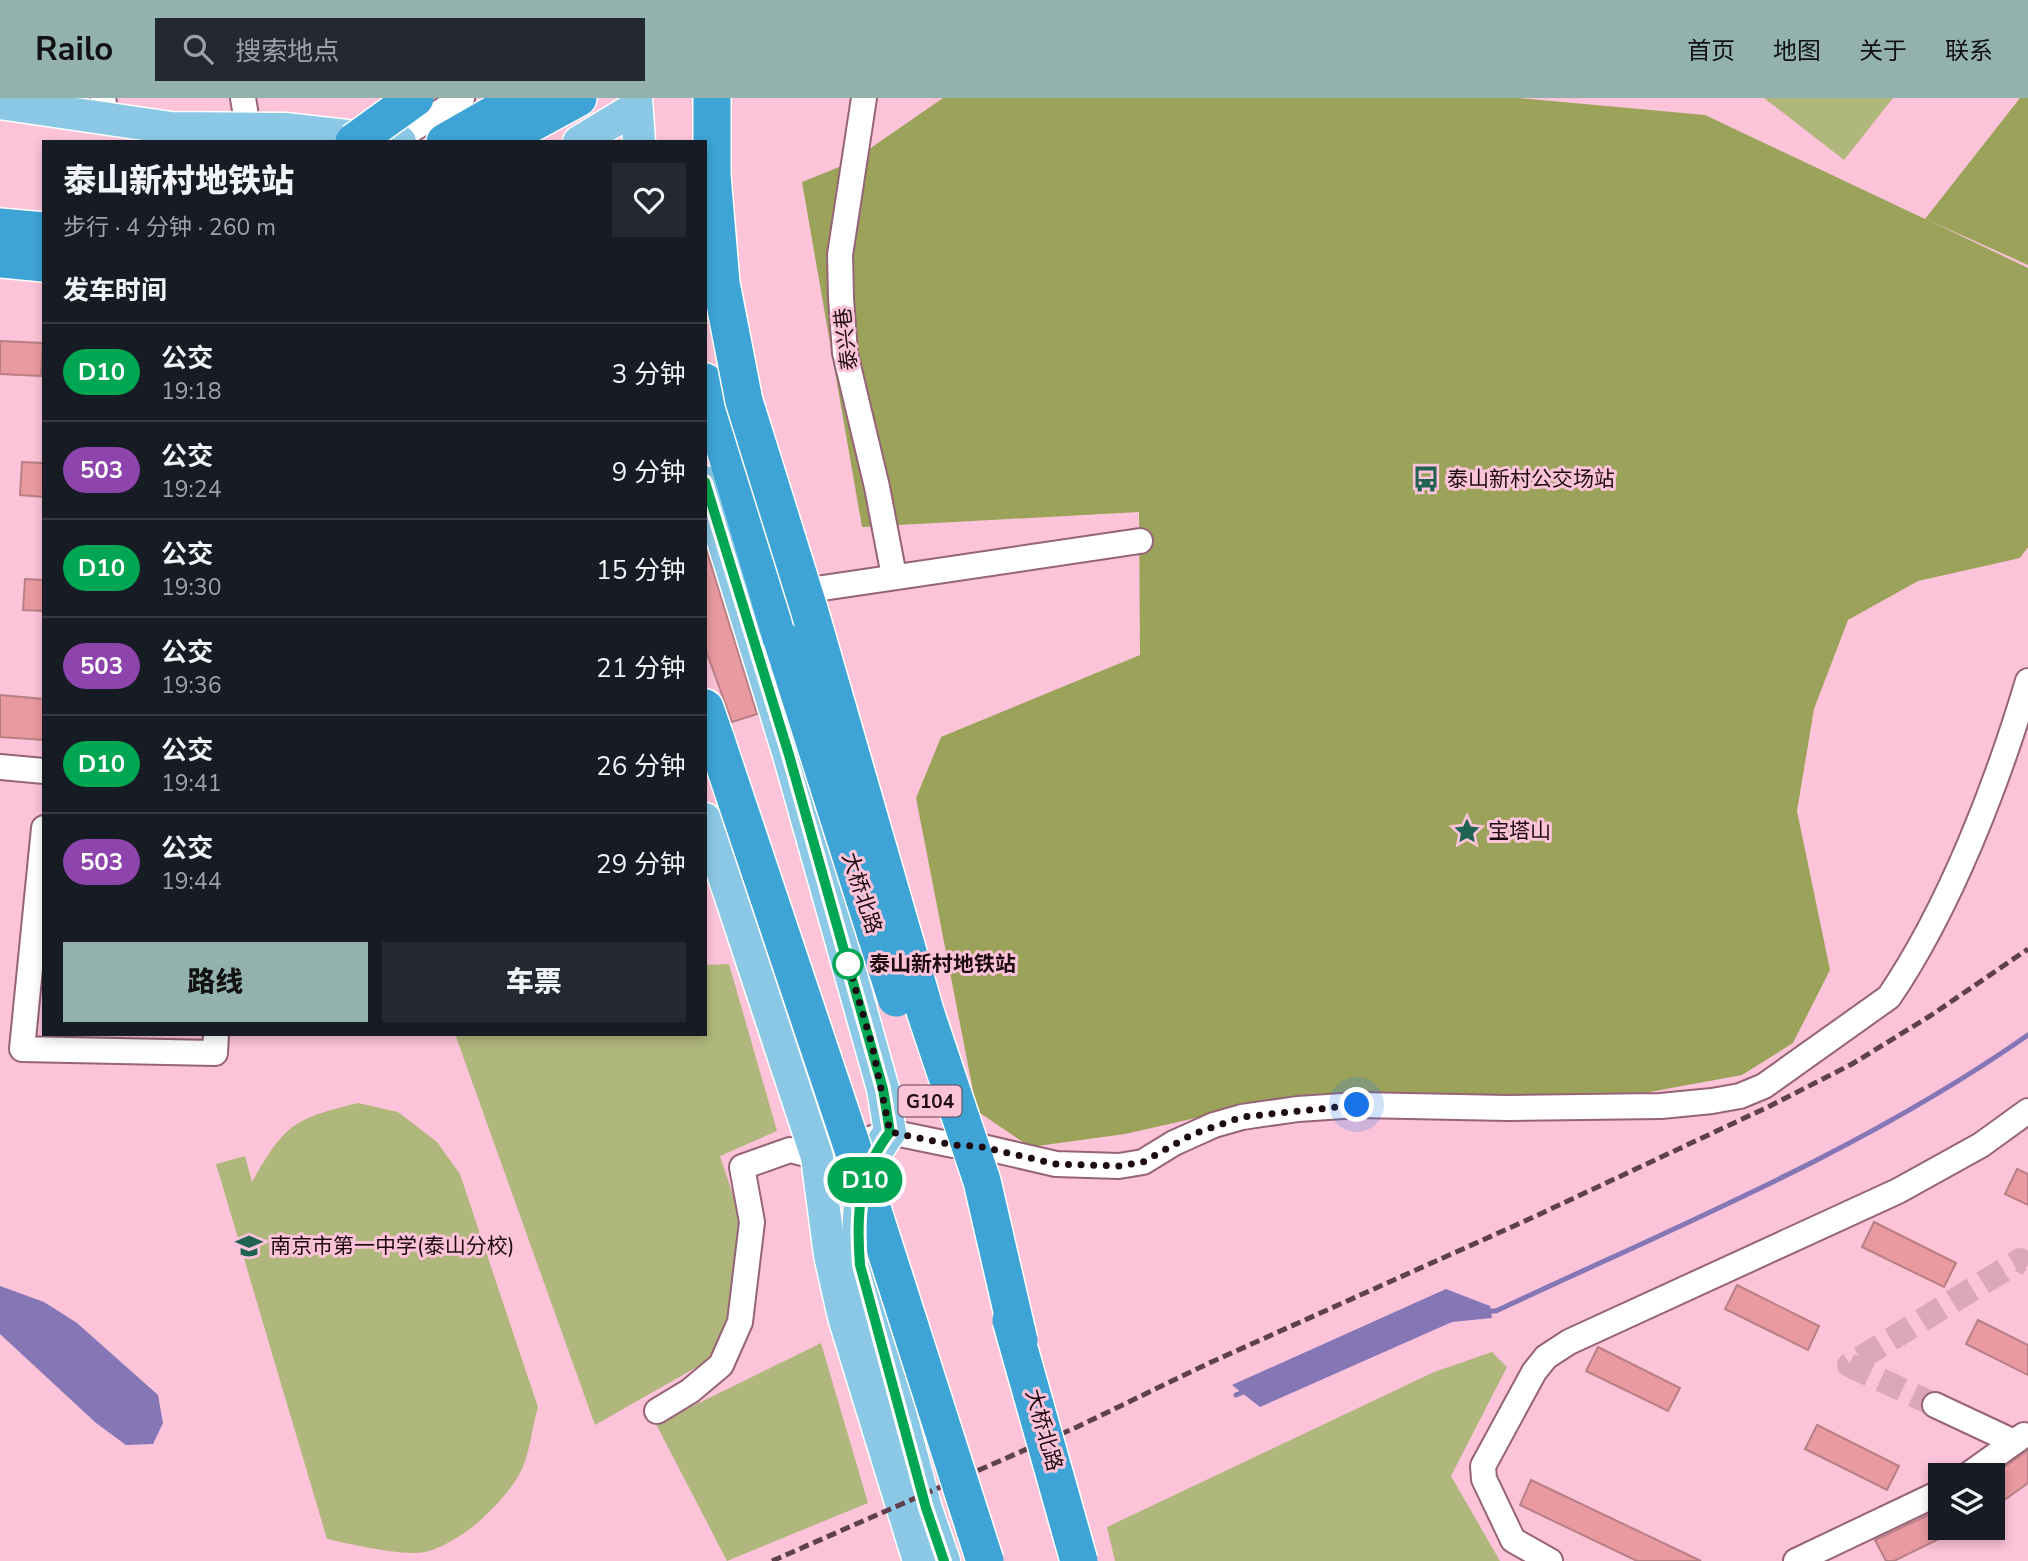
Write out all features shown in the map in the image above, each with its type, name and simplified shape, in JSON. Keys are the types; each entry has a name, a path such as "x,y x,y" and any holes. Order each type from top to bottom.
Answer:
{"highway":[{"path":"357,140 415,98"},
{"path":"408,140 481,98"},
{"path":"448,140 522,98"},
{"path":"500,140 579,98"},
{"path":"712,98 715,231 731,339 744,401 809,609 925,1011 982,1181 1019,1341"},
{"path":"0,227 42,231"},
{"path":"0,259 42,263"},
{"name":"大桥北路","path":"707,389 768,596 924,1083 1019,1341 1079,1561"},
{"path":"711,724 858,1164 985,1561"}],"main road":[{"path":"566,140 579,98"},
{"path":"582,140 639,101"},
{"path":"624,140 639,101"},
{"path":"639,101 639,140"},
{"path":"0,103 105,108 171,135 192,140"},
{"path":"171,135 246,113 400,140"},
{"path":"707,489 872,1045 890,1132 873,1154 866,1173 856,1225 860,1265 926,1508 944,1561"},
{"path":"707,825 817,1157 830,1255 844,1317 919,1561"}],"street":[{"path":"407,140 462,98"},
{"name":"泰兴巷","path":"864,98 840,255 841,298 845,354 877,487 894,576"},
{"path":"768,596 1140,541"},
{"path":"657,1412 690,1391 721,1365 740,1321 752,1222 742,1167 790,1150 817,1157 890,1132 953,1145 978,1146 1056,1164 1119,1166 1143,1162 1174,1143 1214,1125 1242,1117 1298,1109 1357,1105 1508,1108 1661,1106 1740,1096 1764,1086 1889,997 1929,929 1957,873 2016,721 2028,681"},
{"path":"0,767 42,771"},
{"path":"42,841 11,1048 215,1053 216,1036"},
{"path":"1550,1561 1513,1540 1484,1479 1483,1466 1516,1402 1546,1357 1569,1342 1898,1191 1982,1145 2028,1111"},
{"path":"1935,1405 2021,1437"},
{"path":"1985,1463 2021,1437"},
{"path":"1796,1561 1928,1498"}],"green space":[{"path":"943,98 1518,98 1705,115 1925,219 2020,98 2028,98 2028,265 1926,219 2028,268 2028,547 2020,558 1918,581 1848,620 1814,709 1797,811 1830,970 1793,1043 1742,1075 1617,1098 1356,1092 1200,1117 1125,1134 1030,1147 977,1111 916,798 941,737 1140,655 1139,512 862,527 802,182 849,163"},
{"path":"1764,98 1893,98 1844,160"},
{"path":"729,964 777,1131 720,1156 742,1222 727,1325 711,1359 595,1425 456,1036 707,1036 707,965"},
{"path":"358,1103 398,1112 437,1142 460,1174 538,1407 523,1467 502,1498 480,1520 455,1539 419,1553 379,1550 327,1539 216,1164 245,1156 252,1182 273,1147 293,1127 319,1114"},
{"path":"821,1343 868,1503 727,1561 656,1424"},
{"path":"1492,1352 1507,1367 1451,1476 1500,1561 1115,1561 1107,1527 1434,1372"}],"shaded area":[{"path":"0,1286 44,1302 77,1323 158,1395 163,1423 153,1444 126,1445 96,1423 0,1334"},
{"path":"1446,1289 1490,1306 1492,1318 1452,1322 1260,1407 1232,1385"}],"building":[{"path":"0,341 42,343 41,376 0,374"},
{"path":"22,462 42,463 42,497 20,495"},
{"path":"707,552 757,714 732,722 707,653"},
{"path":"25,579 42,580 42,611 23,610"},
{"path":"0,695 42,699 42,740 0,737"},
{"path":"2017,1169 2028,1174 2028,1205 2005,1194"},
{"path":"1874,1222 1956,1263 1944,1287 1862,1247"},
{"path":"1737,1285 1819,1326 1808,1350 1725,1309"},
{"path":"1978,1320 2028,1345 2028,1375 1966,1344"},
{"path":"1598,1347 1680,1388 1668,1411 1586,1371"},
{"path":"1817,1425 1899,1466 1887,1490 1805,1449"},
{"path":"2028,1450 2028,1483 2005,1499 2005,1466"},
{"path":"1531,1480 1701,1561 1637,1561 1520,1505"},
{"path":"1928,1515 1928,1540 1937,1540 1894,1561 1886,1561 1875,1540"}],"waterway":[{"path":"1484,1311 1496,1311 1768,1184 1901,1115 2028,1035"},
{"path":"1236,1395 1248,1390"}],"tunnel":[{"path":"1935,1405 1849,1365 2020,1260 2028,1264"}],"railway":[{"path":"772,1561 1077,1427 1207,1364 1525,1221 1770,1106 1852,1064 1930,1016 2028,949"}],"bus line":[{"name":"D10","path":"707,488 789,755 883,1089 890,1132 873,1154 866,1173 856,1225 860,1265 926,1508 944,1561"}],"place":[{"name":"泰山新村公交场站","path":"1426,479"},
{"name":"宝塔山","path":"1467,831"},
{"name":"泰山新村地铁站","path":"848,964"},
{"name":"南京市第一中学(泰山分校)","path":"249,1246"}],"route":[{"path":"848,964 845,953 872,1045 890,1132 953,1145 978,1146 1019,1158 1056,1164 1119,1166 1143,1162 1193,1134 1242,1117 1298,1109 1357,1105"}]}
